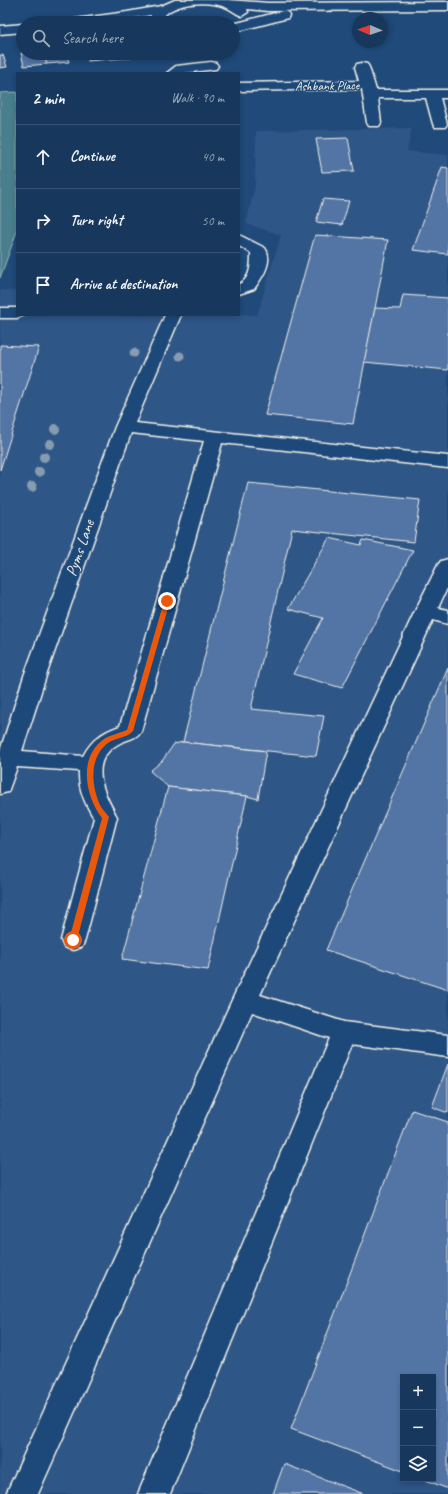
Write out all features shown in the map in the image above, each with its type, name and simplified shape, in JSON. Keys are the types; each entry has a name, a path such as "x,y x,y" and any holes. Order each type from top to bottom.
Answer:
{"street":[{"path":"127,16 177,3 199,0"},
{"path":"203,0 258,7 342,7"},
{"path":"222,2 238,9 244,16 243,21 240,24"},
{"path":"240,27 275,16 342,7 392,3 448,6"},
{"path":"158,16 169,5"},
{"path":"0,30 16,29"},
{"path":"195,60 204,70"},
{"path":"204,70 210,60"},
{"path":"362,67 369,90 374,123"},
{"path":"176,72 181,70 204,70"},
{"name":"Ashbank Place","path":"240,87 369,90 448,94"},
{"path":"432,94 440,124"},
{"path":"240,241 259,251 258,269 248,286 240,289"},
{"path":"0,313 16,312"},
{"name":"Pyms Lane","path":"0,786 8,758 89,522 124,427 173,316"},
{"path":"124,427 214,438 448,462"},
{"path":"73,940 106,817 98,807 93,795 90,764 96,750 107,741 130,731 214,438"},
{"path":"22,1494 245,1000 437,614 448,565"},
{"path":"8,758 90,764"},
{"path":"245,1000 344,1032 448,1046"},
{"path":"154,1494 344,1032"}],"shaded area":[{"path":"412,128 407,151 448,155 448,1494 0,1494 0,290 16,291 16,316 257,315 281,235 246,224 255,185 256,131"}],"green space":[{"path":"16,92 16,234 0,278 0,93"}],"building":[{"path":"0,55 3,55 7,67 0,68"},
{"path":"23,60 46,60 47,64 24,66"},
{"path":"46,60 68,60 69,62 47,64"},
{"path":"348,138 354,171 322,172 316,139"},
{"path":"442,167 448,168 448,254 413,250"},
{"path":"323,199 349,201 342,225 316,222"},
{"path":"315,235 388,240 353,424 265,415"},
{"path":"403,295 448,298 448,370 364,362 375,308 400,309"},
{"path":"0,345 39,347 0,470"},
{"path":"248,483 420,500 414,542 292,529 251,709 324,716 316,756 183,742"},
{"path":"329,538 361,545 363,540 413,550 342,688 293,674 323,618 288,609"},
{"path":"448,668 448,990 326,950"},
{"path":"183,742 266,751 258,799 247,796 168,787 150,771 162,761 174,744"},
{"path":"168,787 247,796 208,970 122,959"},
{"path":"448,1064 448,1113 432,1107"},
{"path":"412,1110 448,1122 448,1489 430,1482 436,1482 436,1374 400,1374 400,1470 291,1429"},
{"path":"284,1464 364,1494 273,1494"}],"route":[{"path":"73,940 106,817 98,807 93,795 90,781 90,764 96,750 107,741 130,731 167,601"}]}
